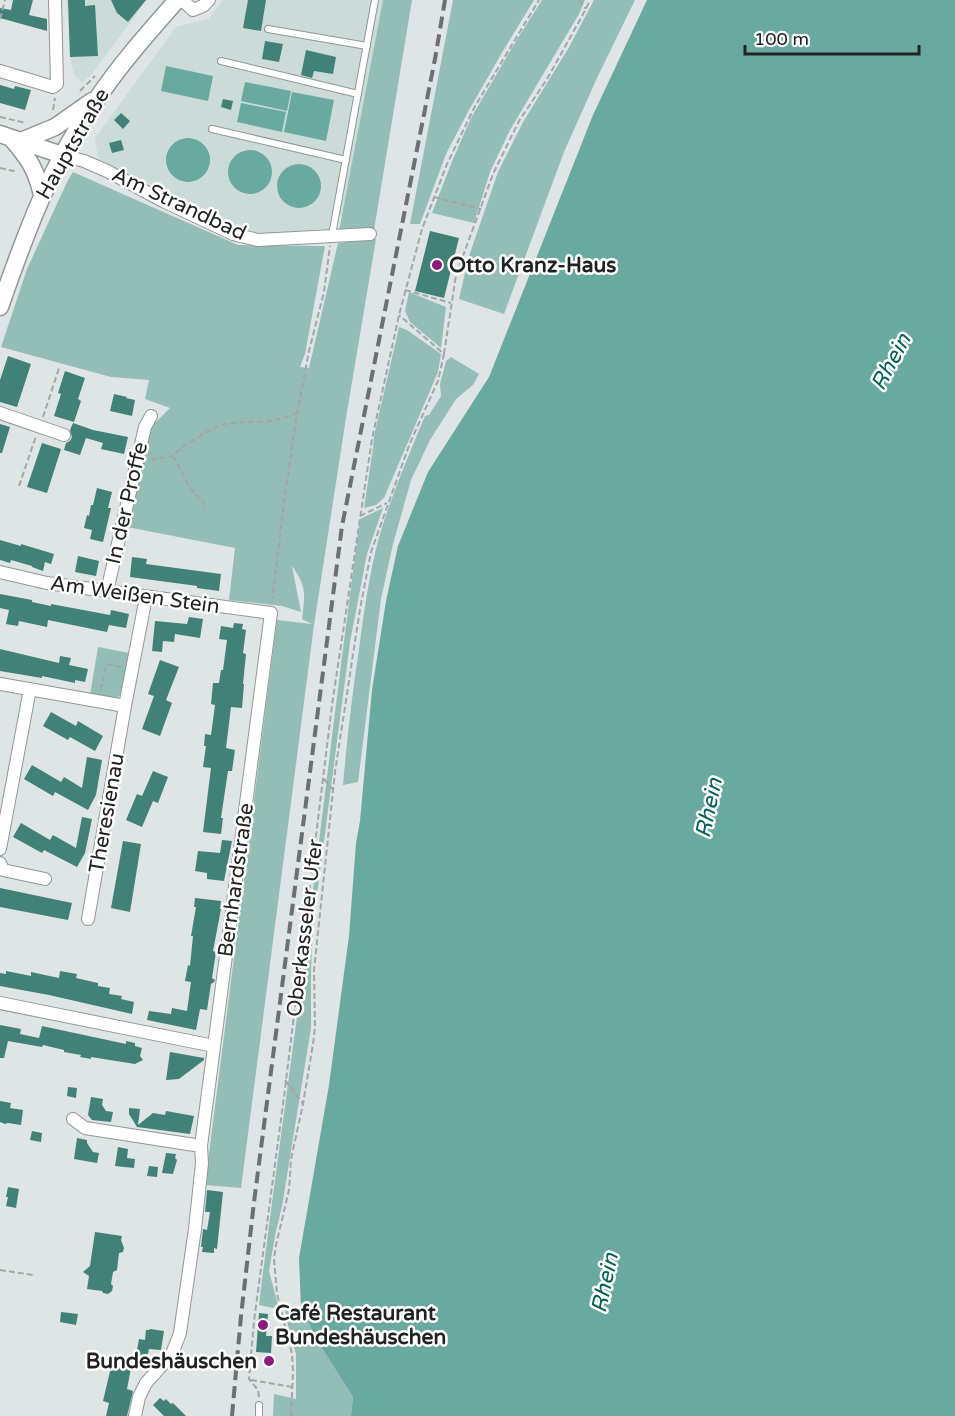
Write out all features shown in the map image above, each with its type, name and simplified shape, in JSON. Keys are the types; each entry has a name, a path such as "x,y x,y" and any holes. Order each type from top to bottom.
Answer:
{"main road":[{"name":"Hauptstraße","path":"0,307 28,227 62,156 98,97 177,0"},
{"path":"11,138 55,127 98,97"},
{"path":"11,138 62,156"},
{"path":"11,138 28,157 35,169 42,195"}],"street":[{"path":"0,71 53,87 57,84 55,0"},
{"path":"182,0 193,10 203,6 209,0"},
{"name":"Am Strandbad","path":"62,156 84,161 107,171 233,234 258,240 370,234"},
{"path":"0,413 64,435"},
{"name":"In der Proffe","path":"107,591 145,427 151,416"},
{"name":"Am Weißen Stein","path":"0,572 47,583 271,613"},
{"name":"Theresienau","path":"88,919 146,597"},
{"name":"Bernhardstraße","path":"135,1416 146,1383 172,1354 180,1333 195,1228 201,1146 271,613"},
{"path":"0,684 125,706"},
{"path":"0,849 30,689"},
{"path":"0,863 3,870 45,879"},
{"path":"0,1003 214,1046"},
{"path":"73,1119 85,1128 201,1146"}],"lane":[{"path":"332,236 375,0"},
{"path":"268,29 367,46"},
{"path":"221,61 358,94"},
{"path":"212,129 346,160"},
{"path":"259,1416 260,1405"}],"path":[{"path":"0,19 5,0"},
{"path":"444,354 399,315 405,290 422,229 447,164 474,108 539,0"},
{"path":"579,0 586,9"},
{"path":"291,1416 292,1354 277,1294 274,1259 290,1190 291,1159 303,1104 315,1027 314,970 335,771 371,552 410,443 438,381 456,275 493,174 519,121 547,79 590,0"},
{"path":"52,118 55,99 53,87"},
{"path":"0,117 29,123"},
{"path":"0,168 13,171 23,165"},
{"path":"434,197 481,209"},
{"path":"271,613 283,510 298,413 309,351 324,292 332,236"},
{"path":"405,290 451,303"},
{"name":"Oberkasseler Ufer","path":"260,1405 258,1390 249,1379 254,1321 332,705 372,439 399,315"},
{"path":"138,462 172,456 217,426 229,423 273,421 298,413"},
{"path":"172,456 190,488 205,504"},
{"path":"359,517 387,503"},
{"path":"99,702 106,664 133,669"},
{"path":"324,779 334,791"},
{"path":"285,1080 303,1104"},
{"path":"0,1270 33,1275"},
{"path":"249,1379 292,1387"}],"shaded area":[{"path":"67,0 147,0 92,74 82,83 74,75 70,57"},
{"path":"223,0 383,0 342,215 331,213 329,229 259,233 233,226 98,159 95,138 176,27 208,19"},
{"path":"383,0 412,0 374,230 339,231"},
{"path":"453,0 534,0 469,110 446,154 420,224 410,224"},
{"path":"542,0 585,0 510,130 490,172 474,223 432,213 471,118"},
{"path":"594,0 635,0 564,152 504,314 459,299 469,256 498,172 523,122 568,49"},
{"path":"73,172 238,245 325,246 305,354 300,367 309,368 338,243 376,239 314,625 241,1188 205,1185 277,620 312,624 302,619 303,585 292,566 301,612 282,606 229,600 235,548 127,527 150,428 170,408 145,399 149,380 111,377 1,347 27,269"},
{"path":"409,292 446,307 441,348 410,322 405,311"},
{"path":"399,327 407,330 441,354 438,372 384,498 376,505 364,508 374,436"},
{"path":"451,357 479,374 473,385 456,399 430,440 411,480 393,544 381,599 358,782 343,785 363,621 378,541 394,493 425,416 429,415 441,396 440,384 446,361"},
{"path":"383,508 367,554 350,642 313,925 311,1028 269,1271 279,1309 259,1305 352,580 360,519"},
{"path":"98,647 129,653 122,693 115,698 107,699 90,695"},
{"path":"301,1308 318,1342 353,1397 351,1416 273,1416 274,1394 296,1399 296,1354 285,1310"}],"water":[{"name":"Rhein","path":"647,0 955,0 955,1416 351,1416 353,1397 318,1342 301,1308 299,1258 329,1085 349,936 372,690 386,601 398,546 428,472 489,377 593,115"},
{"path":"166,66 213,76 208,101 161,91"},
{"path":"245,82 291,91 287,111 241,101"},
{"path":"292,92 334,100 326,141 284,132"},
{"path":"241,103 286,112 282,132 237,122"},
{"path":"188,138 203,145 210,160 203,175 188,182 173,175 166,160 173,145"},
{"path":"250,150 265,157 272,172 265,187 250,194 235,187 228,172 235,157"},
{"path":"299,164 314,171 321,186 314,201 299,208 284,201 277,186 284,171"}],"building":[{"path":"13,0 33,0 29,15 47,19 47,31 0,18 0,8 11,10"},
{"path":"68,0 85,0 85,6 95,5 98,56 70,57"},
{"path":"111,0 146,0 128,22 117,13"},
{"path":"248,0 266,0 261,31 243,28"},
{"path":"265,41 283,44 279,62 262,59"},
{"path":"306,50 336,57 333,74 314,71 312,78 301,75"},
{"path":"0,85 31,90 25,110 0,103"},
{"path":"223,99 233,101 231,110 221,107"},
{"path":"121,113 130,121 123,129 114,120"},
{"path":"121,140 124,150 112,153 109,143"},
{"name":"Otto Kranz-Haus","path":"430,231 459,238 444,298 415,291"},
{"path":"8,356 31,364 17,407 0,402 0,380"},
{"path":"65,371 85,378 74,422 54,416"},
{"path":"114,394 135,400 132,416 110,411"},
{"path":"73,423 93,430 128,437 124,454 101,449 103,443 86,438 80,455 64,450 66,443 72,437 70,430"},
{"path":"0,424 10,427 2,453 0,453"},
{"path":"42,443 61,449 47,493 27,487"},
{"path":"97,488 112,492 108,508 111,508 103,542 90,539 92,530 84,528"},
{"path":"0,540 54,554 51,564 45,562 43,571 11,560 10,563 0,560"},
{"path":"78,556 99,561 96,576 75,572"},
{"path":"132,557 147,559 146,564 221,574 219,591 130,577"},
{"path":"0,594 51,606 51,604 110,615 111,610 129,614 126,628 109,625 107,632 48,620 47,627 19,621 18,626 6,624 9,610 0,608"},
{"path":"189,617 203,619 200,638 175,634 174,642 163,641 162,652 152,651 155,621 187,624"},
{"path":"234,623 243,624 242,629 246,630 243,653 246,654 242,708 231,707 226,748 235,750 232,771 228,771 221,834 203,832 211,768 203,767 206,746 204,746 205,734 211,735 215,705 211,704 213,683 219,683 221,670 223,670 227,640 219,639 221,626 233,628"},
{"path":"0,649 59,663 60,656 71,658 69,665 88,669 85,682 75,680 75,683 0,671"},
{"path":"160,660 179,667 166,700 172,703 160,736 142,729 154,696 148,694"},
{"path":"51,712 76,726 78,721 103,736 95,751 43,726"},
{"path":"87,757 102,760 96,795 88,810 55,792 53,796 24,779 32,765 61,782 64,777 82,788"},
{"path":"153,771 168,777 158,803 153,801 142,827 126,820 137,794 142,796"},
{"path":"82,817 92,819 85,853 77,867 44,850 42,853 13,837 21,823 50,840 53,835 76,848"},
{"path":"222,840 232,841 224,881 207,879 207,873 195,871 198,851 220,853"},
{"path":"123,841 141,844 130,912 111,908"},
{"path":"0,888 72,903 68,920 0,907"},
{"path":"195,898 221,901 213,951 216,952 212,978 215,980 211,984 207,1010 200,1009 196,1030 147,1020 149,1011 171,1014 172,1008 187,1011 191,982 185,981 188,965 190,966"},
{"path":"6,971 31,976 31,972 59,978 60,971 77,974 76,978 98,983 98,986 110,988 109,994 122,996 121,999 134,1002 132,1014 0,986 0,973 6,974"},
{"path":"0,1025 21,1029 20,1034 39,1038 42,1026 126,1044 126,1041 135,1043 135,1046 142,1048 140,1056 143,1060 135,1064 91,1057 91,1059 43,1045 42,1047 8,1041 4,1058 0,1058"},
{"path":"170,1052 204,1058 204,1060 179,1079 166,1080"},
{"path":"68,1087 77,1088 76,1098 67,1096"},
{"path":"91,1097 103,1099 102,1105 106,1111 113,1112 111,1122 92,1120 88,1115"},
{"path":"0,1101 11,1103 10,1108 23,1110 21,1125 0,1122"},
{"path":"129,1108 140,1109 138,1125 153,1113 165,1115 166,1111 194,1116 190,1134 137,1127 129,1114"},
{"path":"32,1131 42,1133 41,1142 30,1140"},
{"path":"77,1138 87,1140 93,1152 99,1153 97,1163 74,1159"},
{"path":"118,1147 128,1149 127,1158 135,1159 134,1168 115,1166"},
{"path":"166,1153 176,1154 177,1160 173,1174 162,1173"},
{"path":"149,1166 158,1167 157,1177 147,1176"},
{"path":"8,1187 19,1189 16,1208 6,1206"},
{"path":"207,1190 223,1192 217,1249 214,1248 214,1253 202,1252 203,1247 201,1247 203,1229 207,1230 210,1212 205,1212"},
{"path":"95,1232 122,1236 124,1248 123,1252 119,1253 117,1270 113,1272 112,1291 108,1294 87,1289 89,1276 83,1272 90,1266"},
{"path":"61,1312 78,1314 76,1325 60,1322"},
{"name":"Café Restaurant Bundeshäuschen","path":"259,1313 268,1314 266,1336 272,1336 271,1353 256,1352"},
{"path":"146,1330 164,1331 161,1350 149,1349 145,1368 134,1366 139,1339 145,1340"},
{"path":"112,1363 131,1368 127,1389 133,1391 127,1416 106,1416 109,1403 103,1401"},
{"path":"160,1398 173,1403 186,1416 164,1416 153,1405"}],"railway":[{"path":"232,1416 254,1202 342,526 445,0"}],"place":[{"name":"Otto Kranz-Haus","path":"437,265"},
{"name":"Café Restaurant Bundeshäuschen","path":"263,1325"},
{"name":"Bundeshäuschen","path":"269,1361"}]}
